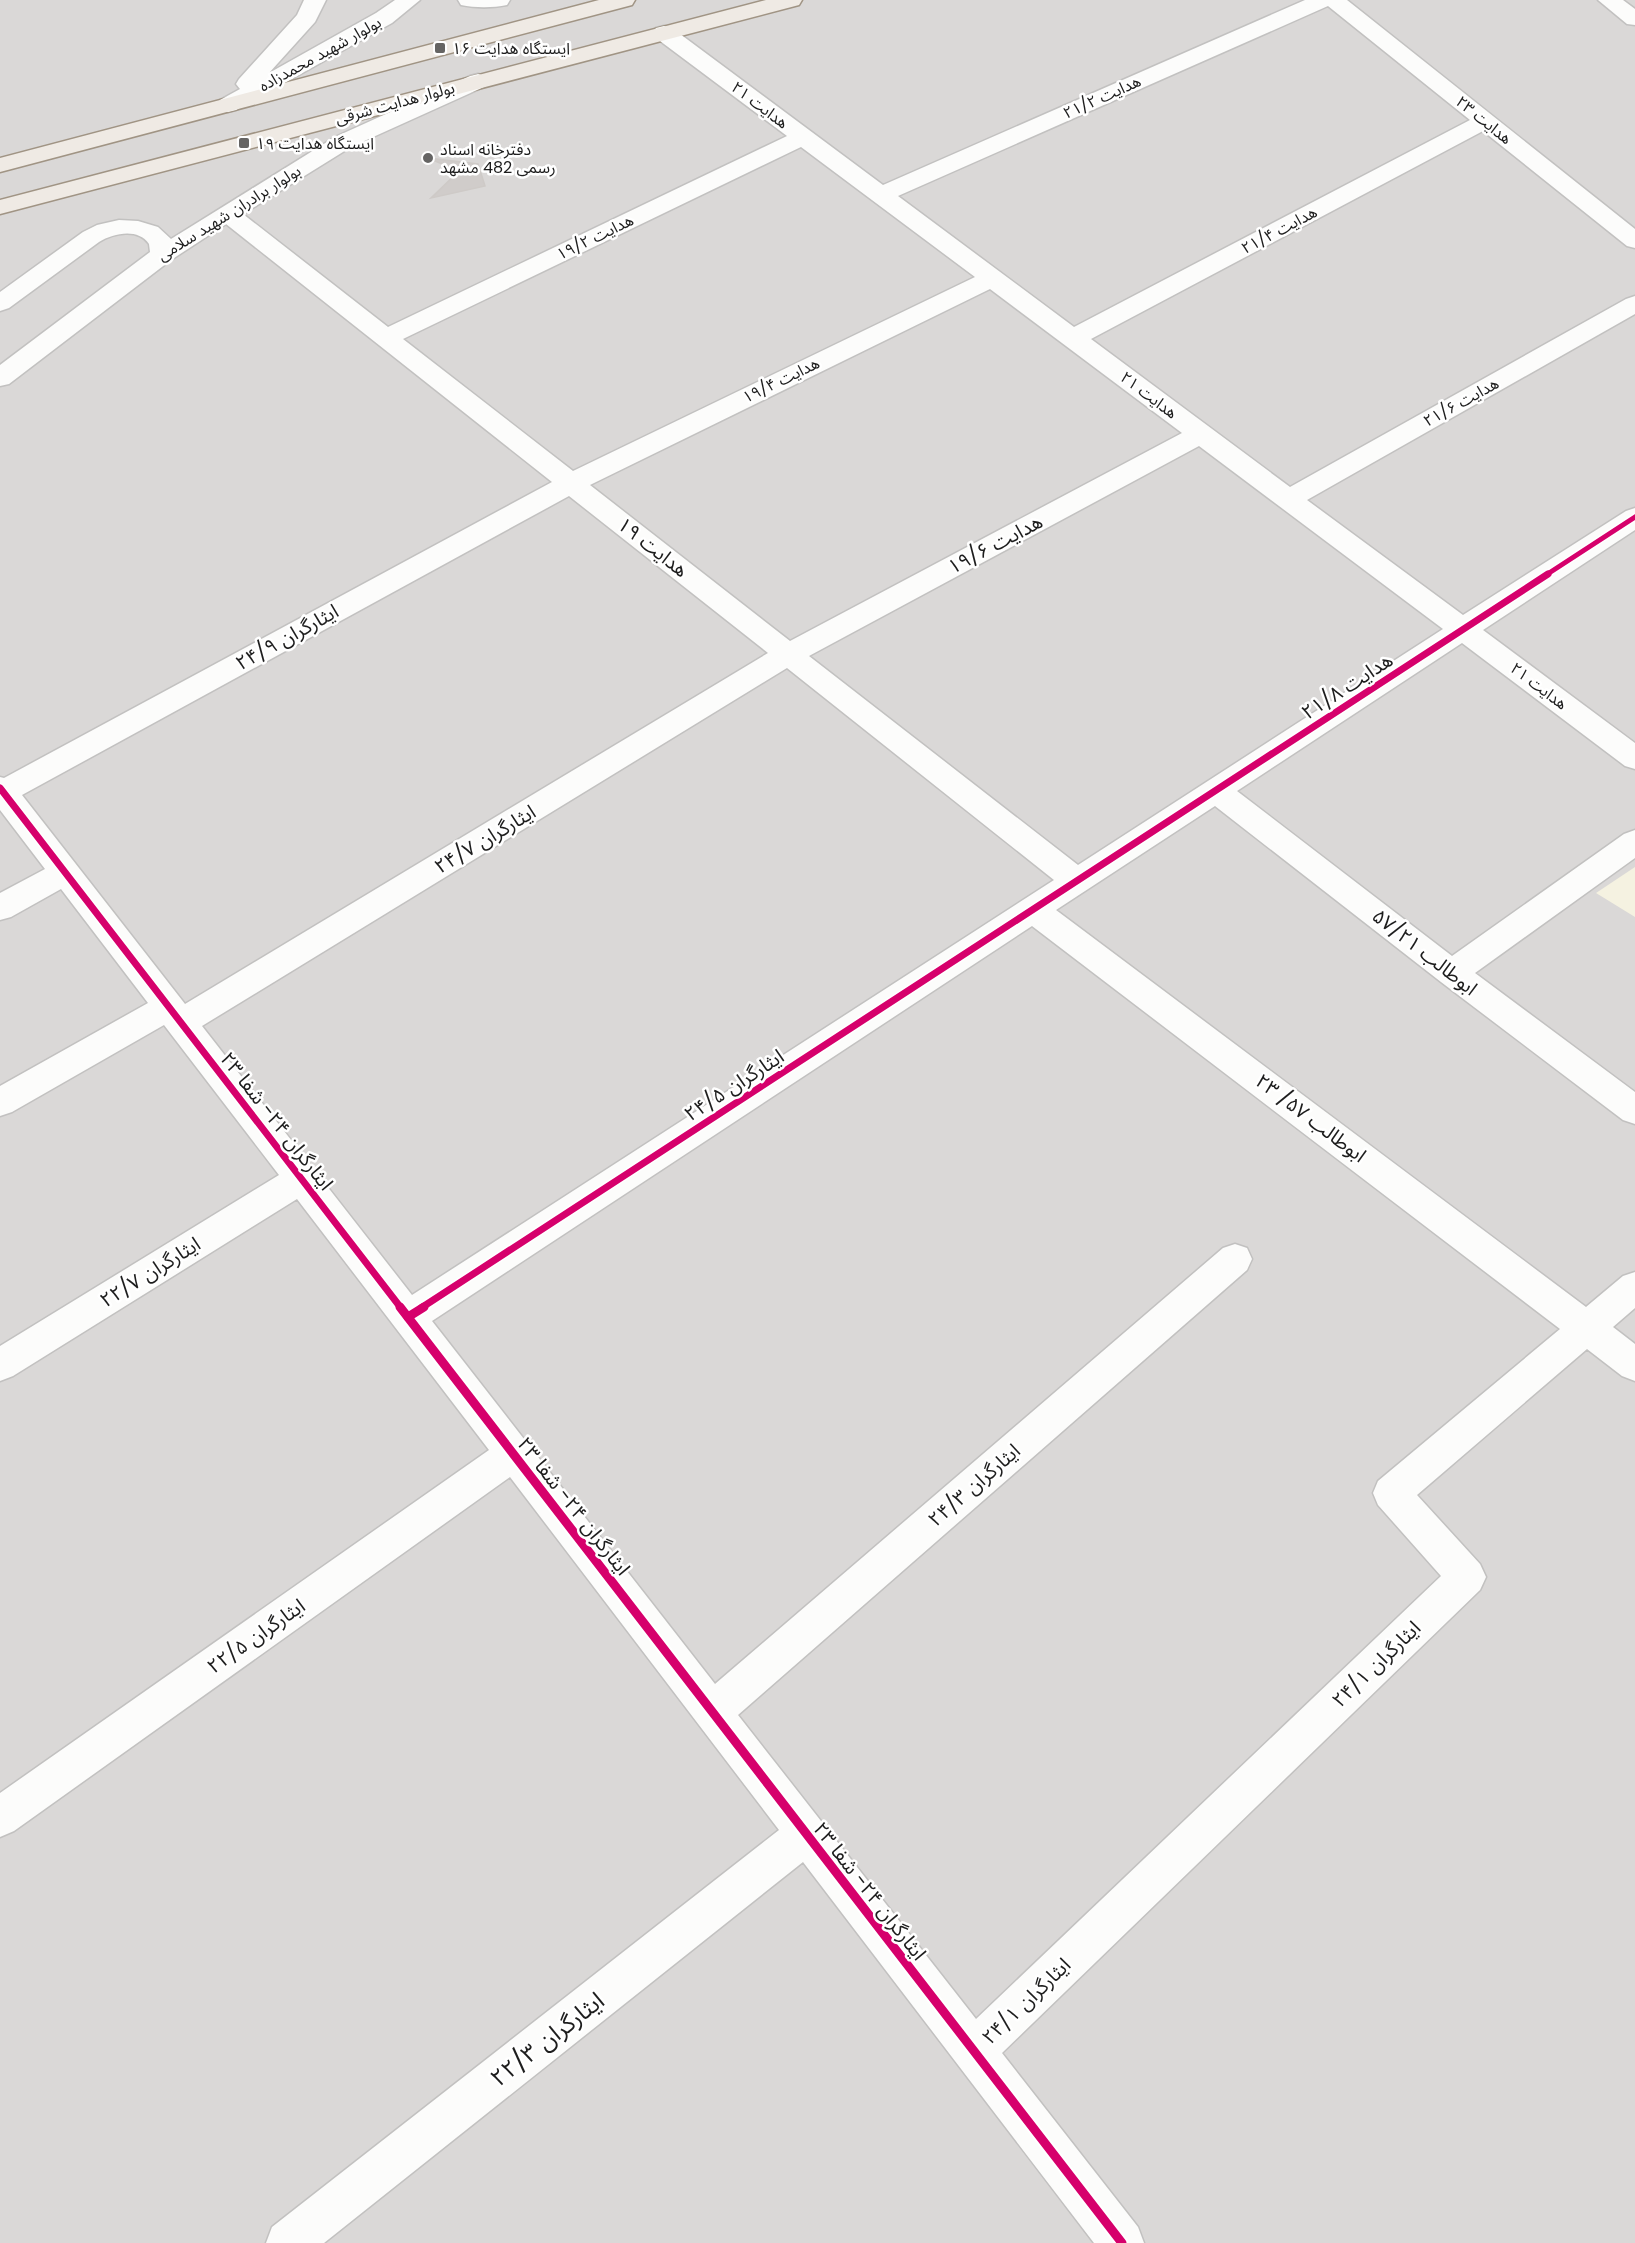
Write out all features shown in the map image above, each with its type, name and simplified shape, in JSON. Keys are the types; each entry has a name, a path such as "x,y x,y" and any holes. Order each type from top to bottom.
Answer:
{"main road":[{"path":"0,165 624,0"},
{"name":"بولوار هدایت شرقی","path":"0,207 791,0"}],"street":[{"path":"228,105 307,17 315,0"},
{"name":"بولوار شهید محمدزاده","path":"228,105 384,18 409,0"},
{"path":"470,0 499,0"},
{"name":"هدایت ۲۱/۲","path":"880,195 1323,0"},
{"name":"هدایت ۲۳","path":"1334,0 1635,241"},
{"path":"1610,0 1635,19"},
{"name":"هدایت ۲۱","path":"664,33 1635,758"},
{"name":"بولوار برادران شهید سلامی","path":"0,378 162,255 227,213 343,142 478,81"},
{"name":"هدایت ۲۱/۴","path":"1073,338 1485,121"},
{"name":"هدایت ۱۹/۲","path":"387,337 803,137"},
{"name":"هدایت ۱۹","path":"227,213 1077,881"},
{"path":"0,303 99,232 112,228 134,227 152,232 163,246 162,255"},
{"name":"هدایت ۱۹/۴","path":"571,483 992,278"},
{"name":"هدایت ۲۱/۶","path":"1288,499 1635,304"},
{"name":"هدایت ۱۹/۶","path":"789,654 1201,434"},
{"name":"ایثارگران ۲۴/۹","path":"1,790 571,483"},
{"name":"هدایت ۲۱/۸","path":"1077,881 1635,517"},
{"name":"ایثارگران ۲۴/۷","path":"0,1102 175,1015 789,654"},
{"name":"ایثارگران ۲۴- شفا ۲۳","path":"1,790 1122,2243"},
{"name":"ابوطالب ۵۷/۲۱","path":"1216,791 1452,974 1635,1110"},
{"path":"1452,974 1635,842"},
{"path":"0,908 65,872"},
{"name":"ایثارگران ۲۴/۵","path":"408,1317 1077,881"},
{"name":"ابوطالب ۵۷/ ۲۳","path":"1034,910 1588,1327 1635,1365"},
{"name":"ایثارگران ۲۲/۷","path":"0,1365 301,1179"},
{"name":"ایثارگران ۲۴/۳","path":"712,1712 1235,1259"},
{"name":"ایثارگران ۲۴/۱","path":"973,2051 1467,1577 1391,1492 1635,1287"},
{"name":"ایثارگران ۲۲/۵","path":"0,1817 513,1454"},
{"name":"ایثارگران ۲۲/۳","path":"288,2243 806,1834"}],"shaded area":[{"path":"0,0 1635,0 1635,2243 0,2243"},
{"path":"1635,867 1635,917 1596,893"}],"building":[{"path":"428,158 478,164 485,186 431,198 459,171"}],"cycle path":[{"path":"408,1317 1635,517"},
{"path":"0,788 1122,2243"}],"place":[{"name":"ایستگاه هدایت ۱۶","path":"440,48"},
{"name":"ایستگاه هدایت ۱۹","path":"244,143"},
{"name":"دفترخانه اسناد رسمی 482 مشهد","path":"428,158"}]}
